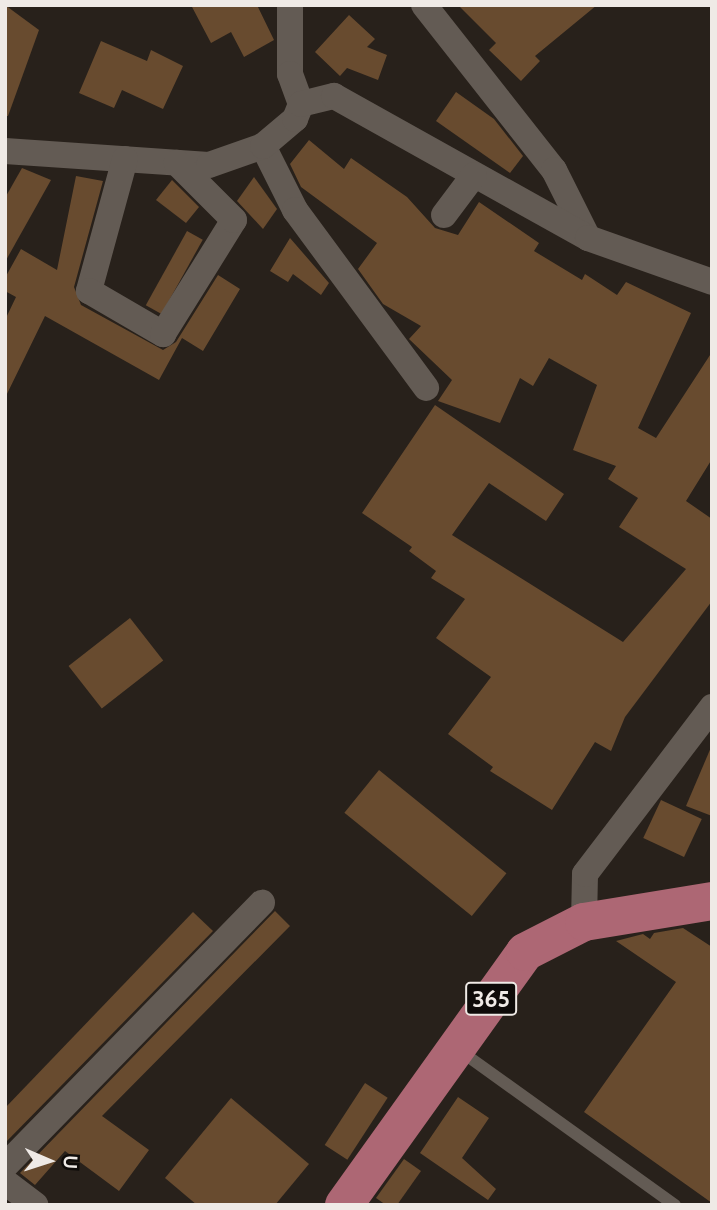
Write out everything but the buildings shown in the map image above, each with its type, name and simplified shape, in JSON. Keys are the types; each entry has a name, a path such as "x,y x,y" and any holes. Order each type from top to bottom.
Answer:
{"main road":[{"name":"365","path":"344,1205 524,952 584,922 712,901"}],"street":[{"path":"5,151 209,165 263,146 295,119 302,104 290,74 290,5"},
{"path":"424,5 554,170 588,238"},
{"path":"302,104 334,96 588,238 712,282"},
{"path":"263,146 295,210 426,388"},
{"path":"125,159 89,292 163,334 234,220 177,163"},
{"path":"444,215 474,175"},
{"path":"584,922 583,879 712,708"},
{"path":"5,1166 262,903"},
{"path":"5,1182 36,1205"},
{"path":"5,1198 13,1205"}],"lane":[{"path":"456,1048 675,1205"}]}
